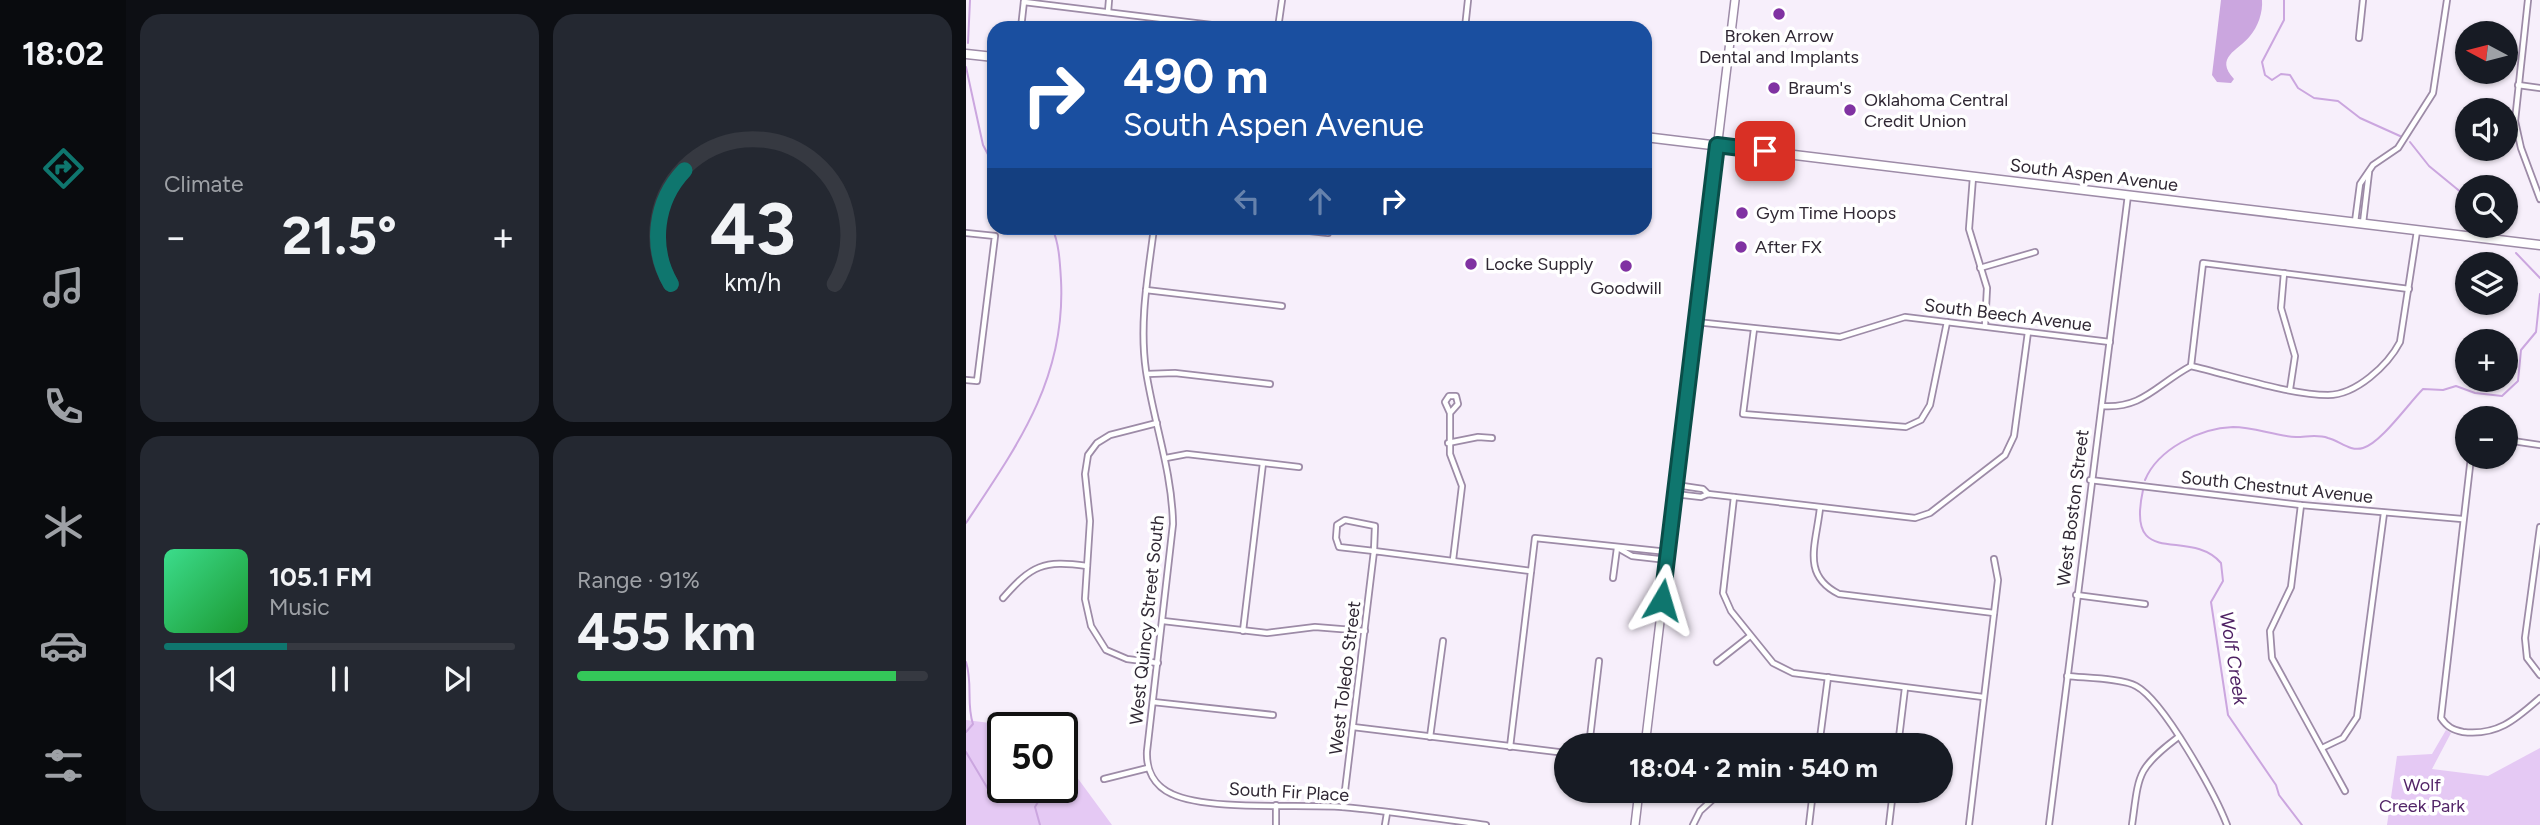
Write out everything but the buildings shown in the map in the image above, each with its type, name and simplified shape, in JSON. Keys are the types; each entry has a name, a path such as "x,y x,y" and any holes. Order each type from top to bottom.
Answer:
{"main road":[{"path":"1647,733 1735,0"},
{"path":"966,54 987,56"},
{"name":"South Aspen Avenue","path":"1652,137 2417,230 2540,242"},
{"path":"1635,825 1638,803"}],"street":[{"path":"1108,12 1110,0"},
{"path":"1279,21 1282,0"},
{"path":"1466,21 1468,0"},
{"path":"2358,38 2363,0"},
{"path":"2359,223 2370,169 2398,148 2433,93 2446,0"},
{"path":"2528,0 2518,85 2516,134 2540,196"},
{"path":"1022,21 1024,1 1180,21"},
{"path":"2518,85 2540,88"},
{"path":"1973,177 1969,229 1987,288 1985,326"},
{"name":"West Boston Street","path":"2049,825 2090,480 2102,406 2128,195"},
{"path":"2102,406 2121,407 2142,400 2165,380 2191,366 2290,389 2330,395 2357,385 2384,365 2400,342 2417,230"},
{"path":"966,233 995,236 977,381 966,380"},
{"name":"West Quincy Street South","path":"1148,768 1173,524 1166,458 1147,374 1143,333 1153,235"},
{"path":"1980,268 2035,252"},
{"path":"2191,366 2203,263 2409,289"},
{"path":"2284,273 2281,308 2295,356 2290,389"},
{"path":"1146,290 1282,306"},
{"name":"South Beech Avenue","path":"1696,322 1840,337 1905,317 2110,342"},
{"path":"1754,329 1743,414 1906,427 1921,420 1930,405 1947,322"},
{"path":"1675,494 1701,497 1708,494 1915,518 1930,513 2005,455 2014,436 2028,332"},
{"path":"1147,374 1175,373 1270,384"},
{"path":"1450,413 1448,443 1462,486 1453,561"},
{"path":"1158,424 1110,435 1097,443 1088,455 1085,474 1090,521 1086,606 1101,645 1117,657 1158,663"},
{"path":"1448,443 1478,437 1492,438"},
{"path":"2518,442 2540,445"},
{"path":"1166,458 1187,454 1299,467"},
{"path":"1243,631 1264,463"},
{"path":"2469,469 2441,718 2451,729 2478,733 2495,731 2513,721 2540,698"},
{"name":"South Chestnut Avenue","path":"2090,480 2301,505 2462,519"},
{"path":"1676,485 1703,489 1708,494"},
{"path":"1734,497 1723,593 1731,611 1773,663 1783,670 1983,697"},
{"path":"2301,505 2291,587 2270,631 2272,658 2345,791"},
{"path":"1820,508 1813,568 1822,585 1839,594 1994,613"},
{"path":"2322,748 2343,738 2357,717 2384,513"},
{"path":"1374,551 1375,526 1371,523 1340,521 1336,538 1339,547 1531,570"},
{"path":"2540,527 2537,579 2525,638 2527,658 2540,675"},
{"path":"1510,747 1535,538 1617,548 1632,556 1668,556"},
{"path":"1613,578 1617,548"},
{"name":"West Toledo Street","path":"1343,807 1374,551"},
{"path":"1969,825 1998,580 1994,559"},
{"path":"1003,598 1034,567 1054,563 1087,566"},
{"path":"2076,594 2145,604"},
{"path":"1163,621 1275,634 1315,626 1365,631"},
{"path":"1717,662 1750,636"},
{"path":"1430,737 1443,641"},
{"path":"1592,733 1600,661"},
{"path":"2067,676 2134,684 2153,697 2217,798 2227,825"},
{"path":"1821,733 1828,677"},
{"path":"1900,733 1905,688"},
{"path":"1153,702 1273,715"},
{"path":"1353,727 1554,752"},
{"path":"2132,825 2138,783 2149,760 2177,738"},
{"path":"1104,779 1148,768"},
{"name":"South Fir Place","path":"1148,768 1160,787 1181,798 1203,802 1343,807 1486,825"},
{"path":"1693,825 1700,811 1709,803"},
{"path":"1809,825 1812,803"},
{"path":"1889,825 1892,803"},
{"path":"1276,804 1276,825"},
{"path":"1385,825 1387,813"}],"green space":[{"path":"966,720 987,723 987,803 1078,803 1078,779 1112,825 966,825"},
{"name":"Wolf Creek Park","path":"2446,730 2451,733 2432,769 2488,776 2540,748 2540,825 2387,825 2397,756 2432,754"}],"shaded area":[{"path":"2221,0 2262,0 2261,14 2255,28 2227,60 2228,71 2234,79 2231,83 2217,82 2212,75"}],"waterway":[{"path":"968,43 970,0"},
{"name":"Wolf Creek","path":"2284,0 2284,20 2262,62 2265,75 2272,80 2281,74 2290,75 2298,88 2314,98 2338,101 2360,118 2400,136"},
{"path":"966,67 987,153"},
{"path":"2410,142 2429,166 2455,187"},
{"path":"966,523 1020,438 1047,379 1056,348 1060,315 1060,260 1054,235"},
{"path":"2518,255 2540,278"},
{"path":"2145,480 2151,469 2170,450 2207,431 2233,427 2296,437 2320,436 2358,449 2378,439 2423,389 2443,390 2456,386 2475,393 2502,396 2518,381 2521,350 2536,332 2540,294"},
{"name":"Wolf Creek","path":"2143,490 2140,515 2143,531 2151,539 2208,553 2221,563 2223,581 2211,602 2228,715 2276,785 2279,795 2302,825"},
{"path":"966,662 973,724 966,732"},
{"path":"966,752 987,787"},
{"path":"1037,803 1035,807 1040,825"}],"place":[{"name":"Broken Arrow Dental and Implants","path":"1779,14"},
{"name":"Braum's","path":"1774,88"},
{"name":"Oklahoma Central Credit Union","path":"1850,110"},
{"name":"Gym Time Hoops","path":"1742,213"},
{"name":"After FX","path":"1741,247"},
{"name":"Locke Supply","path":"1471,264"},
{"name":"Goodwill","path":"1626,266"}],"route":[{"path":"1662,600 1717,145 1765,151"}]}
